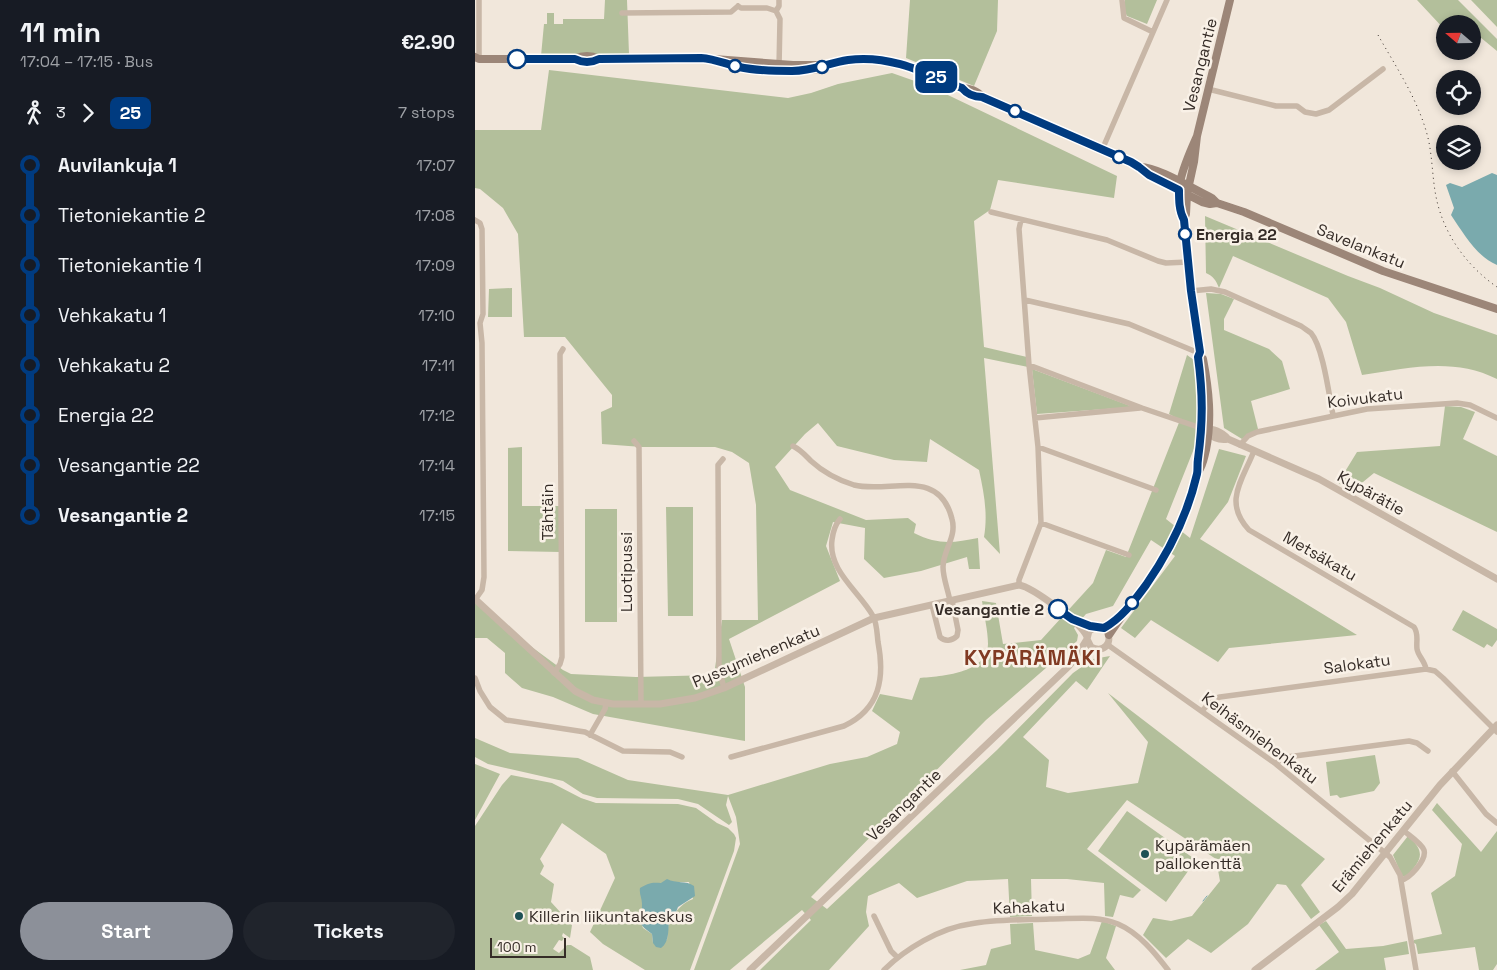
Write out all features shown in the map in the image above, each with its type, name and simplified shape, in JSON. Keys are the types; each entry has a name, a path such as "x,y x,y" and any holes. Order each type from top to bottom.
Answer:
{"main road":[{"name":"Vesangantie","path":"1109,636 1163,558 1183,514 1197,472 1207,430 1198,357 1200,352 1188,262 1183,188 1194,162 1197,136 1231,0"},
{"name":"Savelankatu","path":"476,59 575,59 580,56 594,56 599,59 715,60 740,68 779,68 801,71 819,69 825,65 850,60 888,61 908,66 962,88 965,92 982,97 1102,150 1139,167 1149,175 1183,188 1202,202 1217,203 1244,212 1383,271 1497,309"},
{"name":"Vesangantie","path":"1100,627 1121,617"}],"street":[{"path":"476,59 479,0"},
{"path":"776,11 779,6 779,0"},
{"path":"1122,0 1124,18 1153,32"},
{"path":"1102,150 1167,0"},
{"path":"623,13 731,12 737,3 741,8 767,8 776,11 780,19 779,68"},
{"path":"1208,88 1276,106 1297,106 1305,112 1316,114 1329,110 1383,69"},
{"path":"991,212 1107,240 1157,261 1166,263 1188,262"},
{"path":"1021,220 1019,229 1029,365 1038,447 1041,523 1019,580 1019,585 1029,588 1072,619 1084,631 1089,646 1093,649 1099,650 1111,647 1109,636 1100,627 1072,619"},
{"path":"475,599 482,590 484,577 480,323 483,314 482,238 478,222"},
{"path":"1191,291 1211,289 1225,292 1301,326 1310,333 1316,342 1321,356 1333,415"},
{"path":"1025,300 1129,324 1194,352 1200,352"},
{"name":"Tähtäin","path":"555,673 562,658 560,354 563,349"},
{"name":"Kypärätie","path":"1029,365 1142,408 1207,430 1220,432 1228,439 1240,445 1319,479 1497,579"},
{"name":"Koivukatu","path":"1240,445 1248,436 1257,432 1367,409 1457,403 1470,405 1497,418"},
{"path":"1035,418 1142,408"},
{"name":"Luotipussi","path":"635,441 639,447 641,704"},
{"path":"793,446 800,449 827,474 853,485 869,487 915,485 926,487 935,492 944,502 953,520 953,536 943,566 958,633 955,639 945,640 940,637 932,605"},
{"path":"1038,447 1155,490"},
{"name":"Metsäkatu","path":"1255,451 1236,495 1235,504 1241,522 1249,530 1414,627 1417,634 1417,650 1426,668"},
{"path":"723,459 718,465 719,669 724,688"},
{"path":"731,757 834,730 851,723 864,712 877,692 882,670 882,660 874,618 838,570 833,558 833,533 840,519"},
{"path":"1041,523 1129,555"},
{"name":"Pyssymiehenkatu","path":"475,599 575,691 593,700 606,703 641,704 679,702 724,688 874,618 1019,585"},
{"path":"1087,638 1089,631 1100,627"},
{"name":"Vesangantie","path":"1076,658 1087,638"},
{"name":"Keihäsmiehenkatu","path":"1111,647 1276,764 1386,853"},
{"name":"Vesangantie","path":"750,970 1076,658 1093,649"},
{"path":"1426,668 1438,674 1496,728"},
{"name":"Salokatu","path":"1201,711 1210,702 1220,697 1426,668"},
{"path":"475,678 480,691 490,707 506,720 585,732 623,751 671,752 682,756"},
{"path":"590,735 605,709 606,703"},
{"name":"Erämiehenkatu","path":"1255,970 1345,902 1452,771 1496,728"},
{"path":"1276,764 1281,759 1409,741 1417,743 1428,750"},
{"path":"1452,771 1486,814 1497,823"},
{"path":"1401,880 1410,876 1424,855 1420,845 1404,831"},
{"path":"1386,853 1393,861 1401,880 1417,970"},
{"path":"873,916 891,951 897,957"},
{"name":"Kahakatu","path":"884,970 906,950 945,932 969,924 1092,918 1111,922 1133,933 1158,957 1168,970"}],"green space":[{"path":"605,0 627,0 629,54 541,56 544,24 547,24 547,13 554,13 554,24 563,24 563,19 604,19"},
{"path":"910,0 998,0 997,31 974,86 906,58"},
{"path":"1125,0 1157,0 1147,24 1127,16"},
{"path":"1417,0 1458,0 1473,15 1436,15 1436,20"},
{"path":"1471,0 1497,0 1497,27"},
{"path":"1481,23 1497,39 1497,51 1481,38"},
{"path":"549,70 788,98 838,84 892,73 929,86 1117,176 1114,198 998,180 990,210 974,221 984,347 1027,357 1028,367 984,358 1000,554 984,537 984,495 979,470 930,439 927,462 894,460 837,446 818,423 805,434 775,467 790,490 866,520 908,518 916,524 914,533 931,540 953,542 978,538 980,569 969,569 967,557 921,571 884,578 864,559 865,528 833,522 826,546 840,581 729,639 745,687 745,741 593,714 553,697 522,688 505,673 505,653 487,638 475,638 475,602 487,614 571,674 636,677 714,675 722,620 758,620 756,505 749,463 732,452 715,447 642,447 602,444 601,412 612,407 612,395 565,337 524,337 518,234 503,208 480,189 475,188 475,130 541,130"},
{"path":"1205,216 1380,288 1434,313 1497,335 1497,379 1480,372 1447,366 1414,367 1362,375 1346,322 1328,298 1233,256 1219,288 1211,275 1206,273"},
{"path":"512,288 512,317 488,317 489,289"},
{"path":"1206,293 1221,294 1234,299 1224,319 1224,330 1269,349 1282,361 1290,389 1251,401 1258,429 1242,439 1224,428"},
{"path":"1187,355 1194,360 1200,411 1197,441 1166,519 1190,538 1219,449 1246,456 1228,502 1200,539 1357,635 1229,648 1218,662 1151,620 1135,638 1121,628 1175,556 1151,540 1113,606 1086,614 1074,628 1078,635 1077,641 986,720 811,897 827,909 997,750 1073,673 1093,659 1110,656 1087,690 1076,681 1023,737 1049,760 1046,787 1068,793 1138,783 1148,742 1108,693 1325,859 1301,885 1320,912 1311,919 1286,885 1277,884 1248,924 1211,953 1188,939 1166,958 1143,935 1153,918 1171,921 1192,916 1220,881 1216,859 1127,800 1087,849 1141,890 1133,898 1120,895 1113,917 1105,916 1104,883 1067,879 1031,879 1032,916 1010,917 1008,879 967,881 917,898 899,883 868,896 866,912 869,926 829,970 760,970 811,920 802,910 730,970 694,970 740,844 736,817 728,796 726,805 732,822 729,825 698,804 678,799 597,798 583,794 563,781 488,764 475,757 475,738 510,753 578,758 628,780 728,795 830,764 867,757 897,744 900,732 872,711 880,694 912,700 920,678 962,671 980,662 986,654 988,644 982,601 996,603 1003,644 1041,640 1093,583 1106,550 1126,557 1180,420 1169,414"},
{"path":"1032,369 1133,407 1037,414"},
{"path":"1445,406 1461,407 1475,412 1463,439 1497,456 1497,532 1374,473 1352,491 1338,483 1357,452 1440,446"},
{"path":"522,447 522,506 559,506 561,552 508,551 508,448"},
{"path":"666,507 693,507 693,616 668,616"},
{"path":"585,509 617,509 617,622 585,622"},
{"path":"1463,610 1497,629 1497,640 1492,647 1487,644 1484,648 1452,630"},
{"path":"1375,755 1380,783 1374,791 1340,798 1337,795 1330,796 1326,762"},
{"path":"475,764 500,774 475,820"},
{"path":"511,775 552,783 581,798 596,803 678,804 696,808 717,823 728,828 736,838 734,851 690,970 645,970 603,944 590,932 615,878 606,854 562,823 540,859 544,866 540,874 554,884 551,902 572,925 570,938 563,933 562,936 564,938 562,941 559,940 553,949 559,953 567,945 571,945 590,957 593,970 475,970 475,826 502,785","holes":["673,882 689,882 693,899 683,905 669,918 667,940 653,943 652,934 643,928 639,917 642,911 642,898"]},
{"path":"1437,803 1481,852 1497,831 1497,964 1493,970 1479,970 1475,947 1418,954 1416,944 1414,943 1414,940 1442,934 1431,893 1455,876 1462,844 1432,810"},
{"name":"Kypärämäen pallokenttä","path":"1127,811 1196,860 1166,902 1098,851"},
{"path":"1408,836 1418,847 1420,856 1406,877 1402,876 1393,855"},
{"path":"1102,921 1116,926 1106,958 1115,970 960,970 986,965 991,949 1011,944 1010,924 1033,923 1035,950 1078,959 1090,954"},
{"path":"1326,921 1346,949 1383,946 1407,941 1409,954 1384,958 1386,970 1315,970 1339,952 1319,925"}],"water":[{"path":"1492,173 1497,175 1497,265 1477,250 1451,215 1454,208 1446,185 1450,183 1462,187"},
{"path":"667,879 694,886 695,896 678,907 676,912 669,918 667,939 661,948 656,947 653,943 652,934 641,924 642,904 640,888 648,884 661,883"}],"waterway":[{"path":"1203,901 1207,896"}],"railway":[{"path":"1378,35 1406,83 1423,121 1430,148 1438,205 1449,232 1464,257 1497,287"}],"bus line":[{"name":"25","path":"517,59 575,59 594,61 599,59 701,58 715,60 740,68 792,71 819,69 825,65 850,60 888,61 927,73 962,88 965,92 982,97 1102,150 1139,167 1149,175 1179,190 1200,352 1198,357 1203,402 1201,438 1193,488 1163,558 1153,575 1121,617 1104,628 1096,627 1072,619 1058,609"}],"place":[{"name":"Energia 22","path":"1185,234"},
{"name":"Vesangantie 2","path":"1058,609"},
{"name":"Kypärämäen pallokenttä","path":"1145,854"},
{"name":"Killerin liikuntakeskus","path":"519,916"}],"district":[{"name":"KYPÄRÄMÄKI","path":"1033,657"}]}
